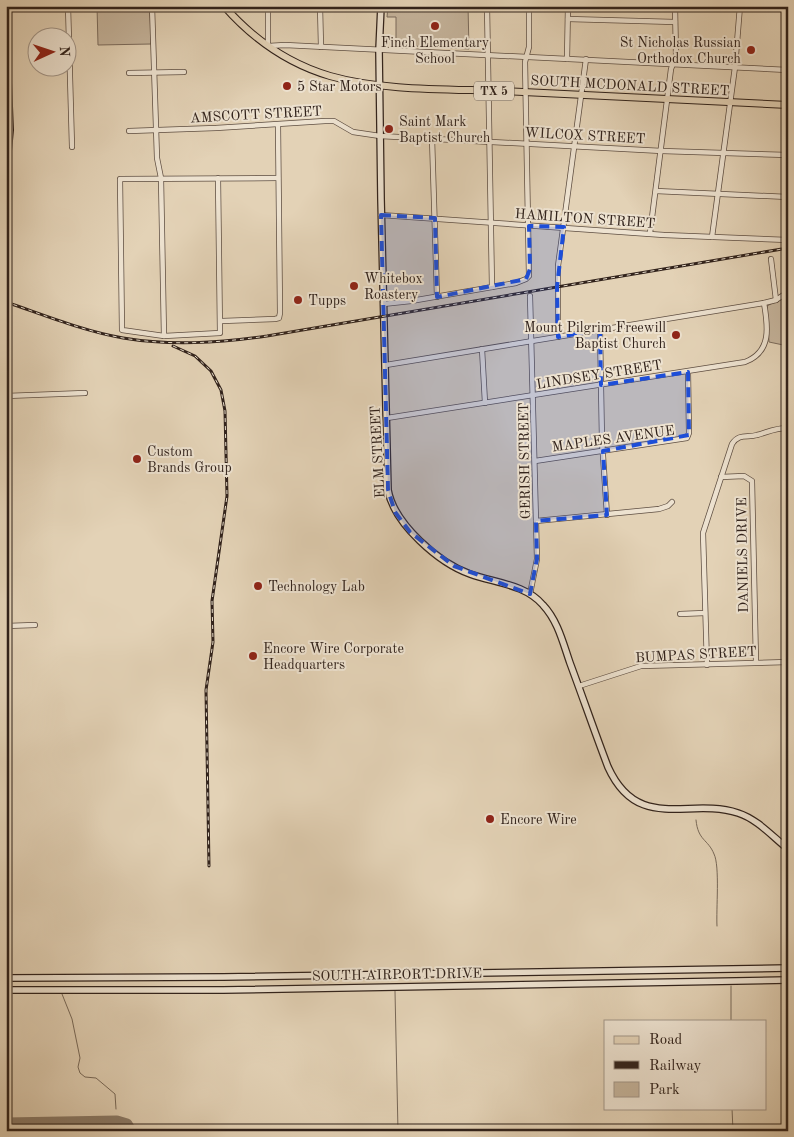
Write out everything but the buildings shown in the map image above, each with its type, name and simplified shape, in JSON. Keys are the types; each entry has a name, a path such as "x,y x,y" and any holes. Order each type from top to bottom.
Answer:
{"main road":[{"name":"SOUTH MCDONALD STREET","path":"224,6 246,29 295,63 348,81 380,85 788,105"},
{"name":"ELM STREET","path":"382,6 379,50 383,304 389,494 395,512 407,529 458,569 530,594 540,601 553,619 611,772 617,782 630,796 648,806 662,809 717,810 738,813 752,819 788,849"},
{"path":"6,36 10,139 6,171"},
{"name":"SOUTH AIRPORT DRIVE","path":"6,978 223,977 788,968"},
{"path":"223,977 223,990"},
{"name":"SOUTH AIRPORT DRIVE","path":"6,990 223,990 788,980"}],"street":[{"path":"68,6 72,147"},
{"path":"152,6 156,130 161,178 164,336"},
{"path":"268,6 268,46 567,58 787,70 788,62"},
{"path":"320,6 321,47"},
{"path":"487,6 492,287"},
{"path":"383,304 437,297 516,283 529,276 526,57 529,6"},
{"path":"567,58 568,6"},
{"path":"650,233 662,151 667,99 673,63 676,56 675,6"},
{"path":"712,237 731,102 740,6"},
{"path":"568,19 675,22"},
{"path":"558,337 557,287 586,59"},
{"path":"129,73 184,72"},
{"name":"AMSCOTT STREET","path":"129,131 334,121 352,132 380,136"},
{"path":"222,321 279,318 278,125"},
{"name":"WILCOX STREET","path":"380,136 662,151 788,155"},
{"path":"432,138 437,297"},
{"path":"218,178 222,329 217,334 164,336 122,330 120,179 161,178 218,178 278,178"},
{"path":"656,191 788,197"},
{"name":"HAMILTON STREET","path":"381,215 490,224 788,240"},
{"path":"770,259 776,300"},
{"path":"386,365 776,300 788,292"},
{"name":"GERISH STREET","path":"530,296 537,560 530,594"},
{"name":"LINDSEY STREET","path":"387,418 741,363 756,356 765,344 767,336 764,302"},
{"path":"600,330 603,451 607,515"},
{"path":"482,349 485,403"},
{"name":"MAPLES AVENUE","path":"535,461 688,437 688,372"},
{"path":"6,396 85,392"},
{"path":"707,665 703,533 732,444 737,438 758,435 773,428 788,428"},
{"name":"DANIELS DRIVE","path":"721,477 744,476 752,481 756,662"},
{"path":"536,522 659,509 668,506 672,502"},
{"path":"697,559 703,559"},
{"path":"680,614 705,613"},
{"path":"6,626 35,625"},
{"name":"BUMPAS STREET","path":"579,686 641,666 788,662"},
{"path":"6,700 9,884 6,884"}],"highlighted area":[{"path":"381,215 435,218 437,297 526,279 530,269 529,226 564,227 557,287 558,337 600,330 601,385 688,372 689,435 603,451 607,515 536,521 537,559 530,594 454,566 410,532 395,512 388,490"}],"green space":[{"path":"97,6 150,6 151,44 98,45"},
{"name":"Finch Elementary School","path":"388,6 468,6 469,49 396,45 396,17 387,17"},
{"path":"788,295 788,346 769,342 767,306"}],"waterway":[{"path":"696,820 699,832 712,849 716,860 717,926"},
{"path":"731,986 731,1020"},
{"path":"395,991 398,1131"},
{"path":"62,994 72,1019 80,1058 78,1067 80,1073 85,1077 96,1078 115,1094 116,1109"},
{"path":"732,1110 733,1131"}],"taxiway":[{"path":"6,1123 117,1121 127,1124 131,1131"}],"railway":[{"path":"6,302 78,327 123,338 177,343 213,342 267,336 788,248"},
{"path":"173,346 195,356 211,371 221,390 225,411 227,496 212,601 213,642 206,690 209,866"}],"place":[{"name":"Finch Elementary School","path":"435,26"},
{"name":"St Nicholas Russian Orthodox Church","path":"751,50"},
{"name":"5 Star Motors","path":"287,86"},
{"name":"Saint Mark Baptist Church","path":"389,129"},
{"name":"Whitebox Roastery","path":"354,286"},
{"name":"Tupps","path":"298,300"},
{"name":"Mount Pilgrim Freewill Baptist Church","path":"676,335"},
{"name":"Custom Brands Group","path":"137,459"},
{"name":"Technology Lab","path":"258,586"},
{"name":"Encore Wire Corporate Headquarters","path":"253,656"},
{"name":"Encore Wire","path":"490,819"}]}
